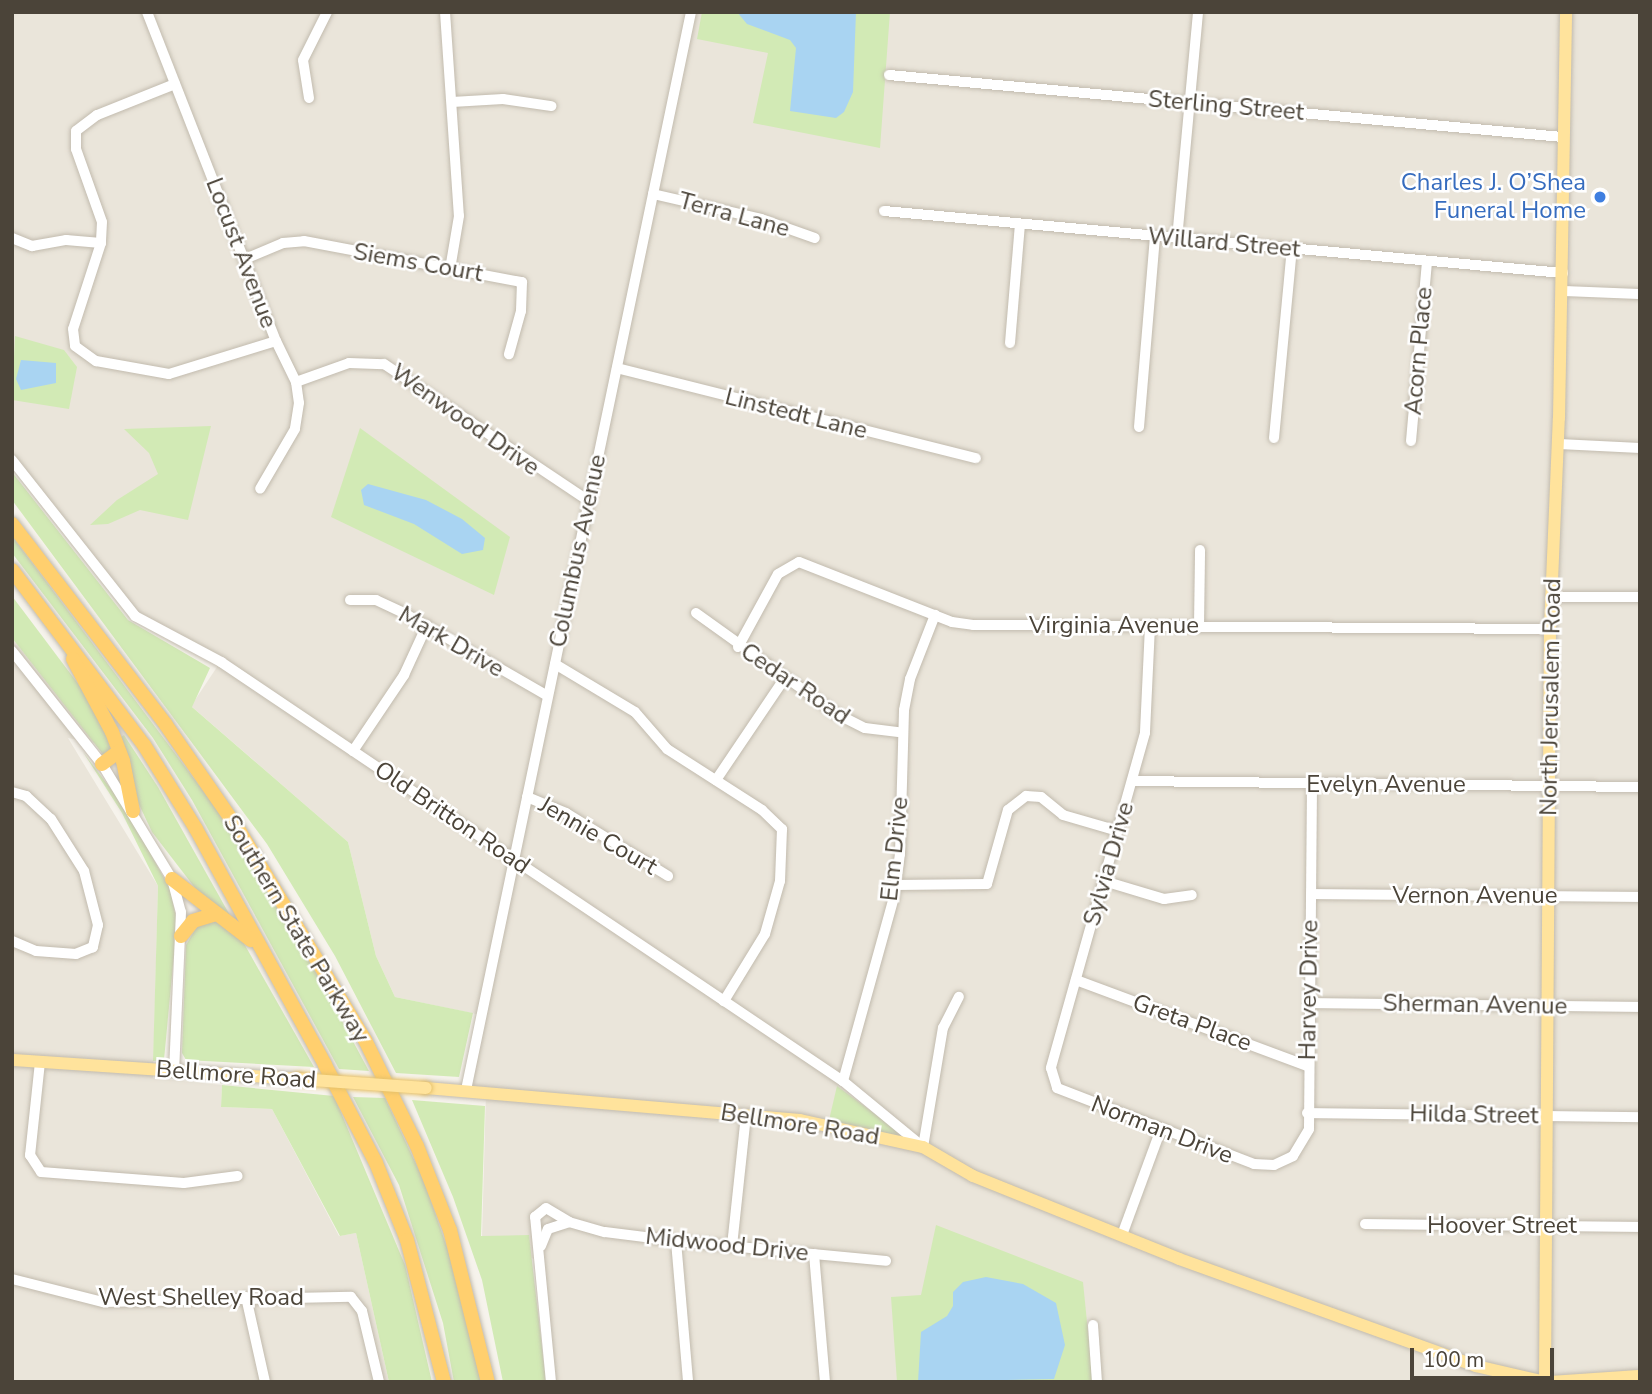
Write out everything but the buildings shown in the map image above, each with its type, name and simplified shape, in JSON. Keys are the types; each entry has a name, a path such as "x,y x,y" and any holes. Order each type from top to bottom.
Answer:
{"highway":[{"name":"Southern State Parkway","path":"12,524 196,768 286,904 353,1020 417,1146 440,1204 468,1290 488,1382"},
{"name":"Southern State Parkway","path":"12,570 144,745 271,965 389,1196 419,1278 444,1382"},
{"path":"54,624 119,751 133,811"},
{"path":"102,764 119,751"},
{"path":"172,879 216,914 240,928 271,965"},
{"path":"181,936 193,921 216,914"}],"main road":[{"name":"North Jerusalem Road","path":"1546,1382 1550,629 1563,291 1566,12"},
{"name":"Bellmore Road","path":"12,1060 466,1090 822,1124 923,1147 974,1175 1122,1235 1360,1326 1476,1366 1546,1382 1640,1376"}],"street":[{"name":"Locust Avenue","path":"148,12 276,341 296,382 299,402 295,429 265,473 260,489"},
{"path":"309,98 303,60 327,12"},
{"path":"445,12 459,216 450,269"},
{"name":"Columbus Avenue","path":"466,1090 691,12"},
{"path":"1177,239 1198,12"},
{"name":"Sterling Street","path":"889,75 1563,137"},
{"path":"175,85 97,115 76,131 76,149 101,214 101,243 73,330 75,346 84,357 169,374 276,341"},
{"path":"452,102 503,99 551,106"},
{"name":"Terra Lane","path":"653,194 761,219 815,238"},
{"name":"Willard Street","path":"884,211 1563,273"},
{"path":"1010,343 1020,224"},
{"path":"1139,427 1155,237"},
{"path":"12,238 32,246 65,240 101,243"},
{"name":"Siems Court","path":"245,259 295,240 522,282 521,311 509,354"},
{"path":"1274,438 1292,249"},
{"name":"Acorn Place","path":"1411,441 1427,262"},
{"path":"1563,291 1640,294"},
{"name":"Wenwood Drive","path":"296,382 349,363 384,364 589,502"},
{"name":"Linstedt Lane","path":"617,368 975,458"},
{"path":"1559,444 1640,448"},
{"name":"Old Britton Road","path":"12,460 135,616 215,658 843,1081 923,1147"},
{"path":"1199,626 1200,550"},
{"name":"Virginia Avenue","path":"738,647 778,574 799,562 934,615 973,625 1550,629"},
{"path":"1552,597 1640,597"},
{"name":"Mark Drive","path":"350,600 376,600 427,625 548,696"},
{"name":"Cedar Road","path":"696,613 738,647 853,724 903,733"},
{"name":"Elm Drive","path":"843,1081 895,884 903,733 910,679 934,615"},
{"path":"353,751 404,675 427,625"},
{"name":"Sylvia Drive","path":"1064,1093 1053,1082 1051,1068 1148,716 1150,626"},
{"path":"12,651 102,764 172,879 181,912 174,1072"},
{"path":"555,664 635,712 667,749 774,819 782,829 784,843 765,934 724,1001"},
{"path":"716,780 784,679"},
{"name":"Evelyn Avenue","path":"1132,781 1640,787"},
{"name":"Harvey Drive","path":"1261,1165 1293,1156 1305,1142 1310,1003 1312,784"},
{"path":"12,792 26,796 51,819 84,871 95,902 97,935 93,947 76,954 36,951 12,941"},
{"path":"895,884 987,884 1008,810 1026,796 1041,797 1063,815 1118,831"},
{"name":"Jennie Court","path":"527,797 566,813 668,876"},
{"path":"1104,881 1164,899 1192,895"},
{"name":"Vernon Avenue","path":"1311,894 1640,897"},
{"name":"Greta Place","path":"1076,980 1307,1066"},
{"path":"923,1147 943,1028 959,997"},
{"name":"Sherman Avenue","path":"1310,1003 1640,1007"},
{"path":"40,1062 30,1155 41,1172 184,1183 237,1176"},
{"name":"Norman Drive","path":"1064,1093 1261,1165"},
{"name":"Hilda Street","path":"1307,1113 1640,1117"},
{"path":"732,1246 746,1115"},
{"path":"1122,1235 1161,1129"},
{"name":"Midwood Drive","path":"541,1246 535,1223 537,1211 551,1209 569,1222 605,1232 886,1261"},
{"path":"551,1382 541,1246 548,1229 569,1222"},
{"name":"Hoover Street","path":"1364,1224 1640,1227"},
{"path":"676,1241 688,1382"},
{"path":"814,1254 825,1382"},
{"name":"West Shelley Road","path":"12,1279 103,1302 246,1297 351,1297 362,1311 379,1382"},
{"path":"246,1297 265,1382"},
{"path":"1093,1325 1097,1382"}],"shaded area":[{"path":"12,12 1640,12 1640,1382 546,1382 534,1259 482,1237 486,1093 466,1090 481,1015 395,997 376,956 348,842 191,706 221,661 144,621 12,460"},
{"path":"12,638 95,743 68,738 158,886 153,1078 222,1085 221,1107 272,1109 339,1236 356,1233 389,1382 12,1382"}],"green space":[{"path":"702,12 890,12 880,148 753,123 768,53 697,39"},
{"path":"15,336 64,350 77,367 69,409 12,400"},
{"path":"211,426 188,520 140,510 108,524 90,525 117,500 158,474 149,453 124,429"},
{"path":"360,428 510,537 494,595 331,517"},
{"path":"12,472 128,620 210,668 192,707 348,842 376,956 395,997 473,1013 459,1077 396,1073 335,956 267,844 12,500"},
{"path":"12,536 219,812 293,930 369,1071 339,1069 192,800 153,738 12,553"},
{"path":"12,596 88,697 114,751 105,757 12,638"},
{"path":"124,735 158,787 232,919 202,897 152,832 135,796 121,737"},
{"path":"83,752 126,809 170,889 177,922 164,1060 153,1061 158,886 122,813"},
{"path":"214,918 242,940 314,1067 186,1060 182,1053 186,945 199,923"},
{"path":"222,1085 334,1096 405,1265 432,1382 389,1382 356,1233 340,1236 272,1109 221,1107"},
{"path":"837,1086 910,1140 829,1120"},
{"path":"353,1097 385,1098 424,1181 451,1259 481,1382 454,1382 443,1323 399,1185"},
{"path":"412,1100 485,1106 481,1236 529,1235 546,1382 503,1382 482,1280 453,1197"},
{"path":"936,1225 1083,1282 1093,1382 897,1382 891,1297 921,1295"}],"water":[{"path":"737,12 856,12 853,92 844,112 836,118 790,111 796,48 790,40 747,24"},
{"path":"21,360 56,363 56,383 21,390 16,379"},
{"path":"368,484 426,500 462,519 485,538 483,550 462,554 414,524 364,505 361,490"},
{"path":"986,1277 1023,1284 1056,1303 1065,1345 1054,1379 918,1382 921,1332 947,1316 953,1306 953,1292 963,1282"}],"place":[{"name":"Charles J. O’Shea Funeral Home","path":"1600,197"}]}
